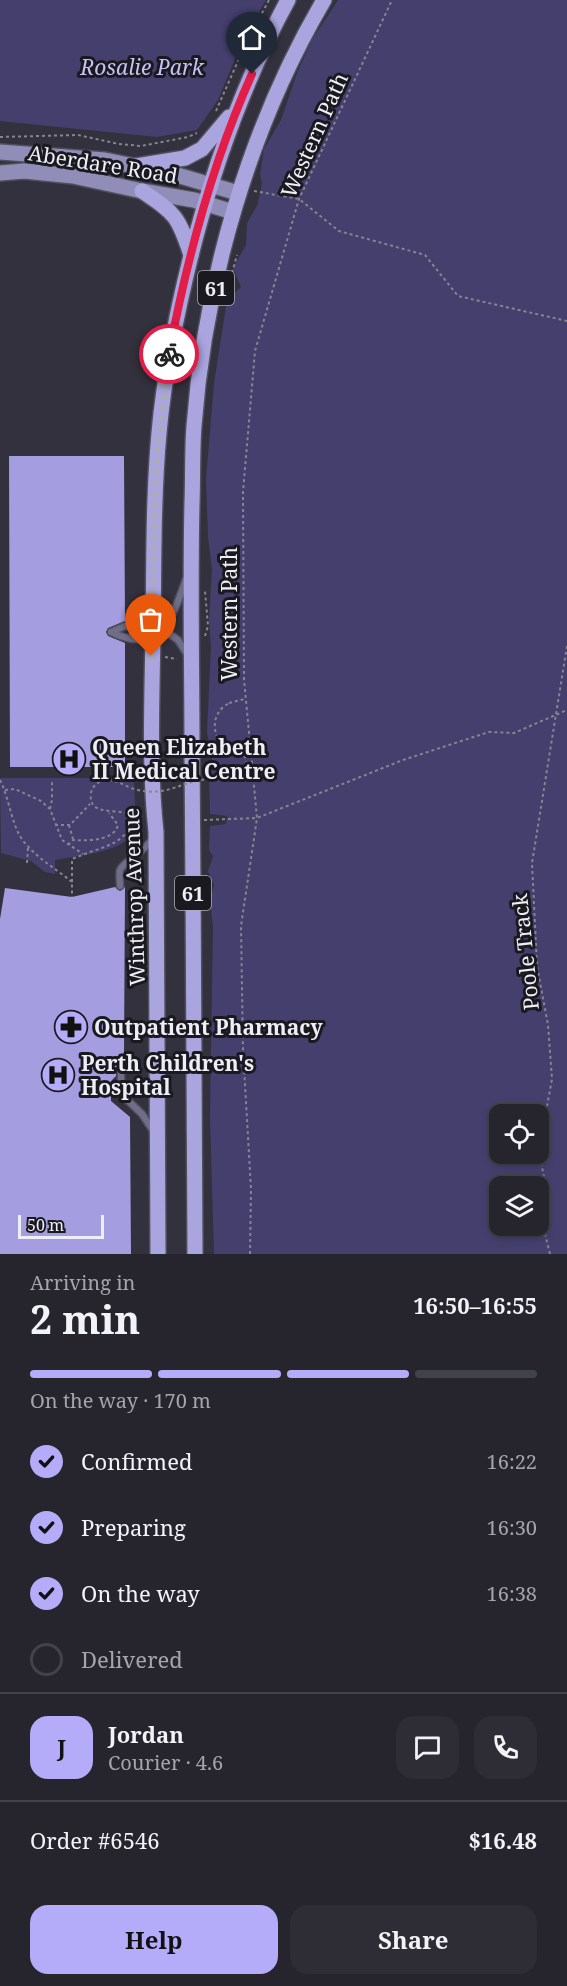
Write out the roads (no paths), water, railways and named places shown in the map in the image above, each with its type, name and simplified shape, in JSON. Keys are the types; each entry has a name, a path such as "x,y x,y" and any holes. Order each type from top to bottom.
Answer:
{"main road":[{"name":"61","path":"210,185 238,106 288,0"},
{"name":"61","path":"195,1254 192,820 186,660 194,428 201,365 233,212 245,192 267,113 309,24 324,0"},
{"path":"136,166 185,158 202,150 238,106"},
{"name":"Aberdare Road","path":"0,152 105,160 245,192"},
{"name":"Aberdare Road","path":"0,173 24,171 74,176 205,203 233,212"},
{"name":"Winthrop Avenue","path":"158,1254 156,832 152,798 156,655 152,632 159,432 167,364 178,305 210,185"},
{"path":"142,191 176,217 182,226 191,255"}],"lane":[{"path":"152,632 174,613 190,564"},
{"path":"152,632 178,640 186,660"},
{"path":"120,886 120,871 125,864 142,852 156,832"},
{"path":"121,1069 121,1094 142,1114 159,1140"}],"place":[{"name":"Queen Elizabeth II Medical Centre","path":"69,759"},
{"name":"Outpatient Pharmacy","path":"71,1027"},
{"name":"Perth Children's Hospital","path":"58,1075"}],"park label":[{"name":"Rosalie Park","path":"142,67"}]}
